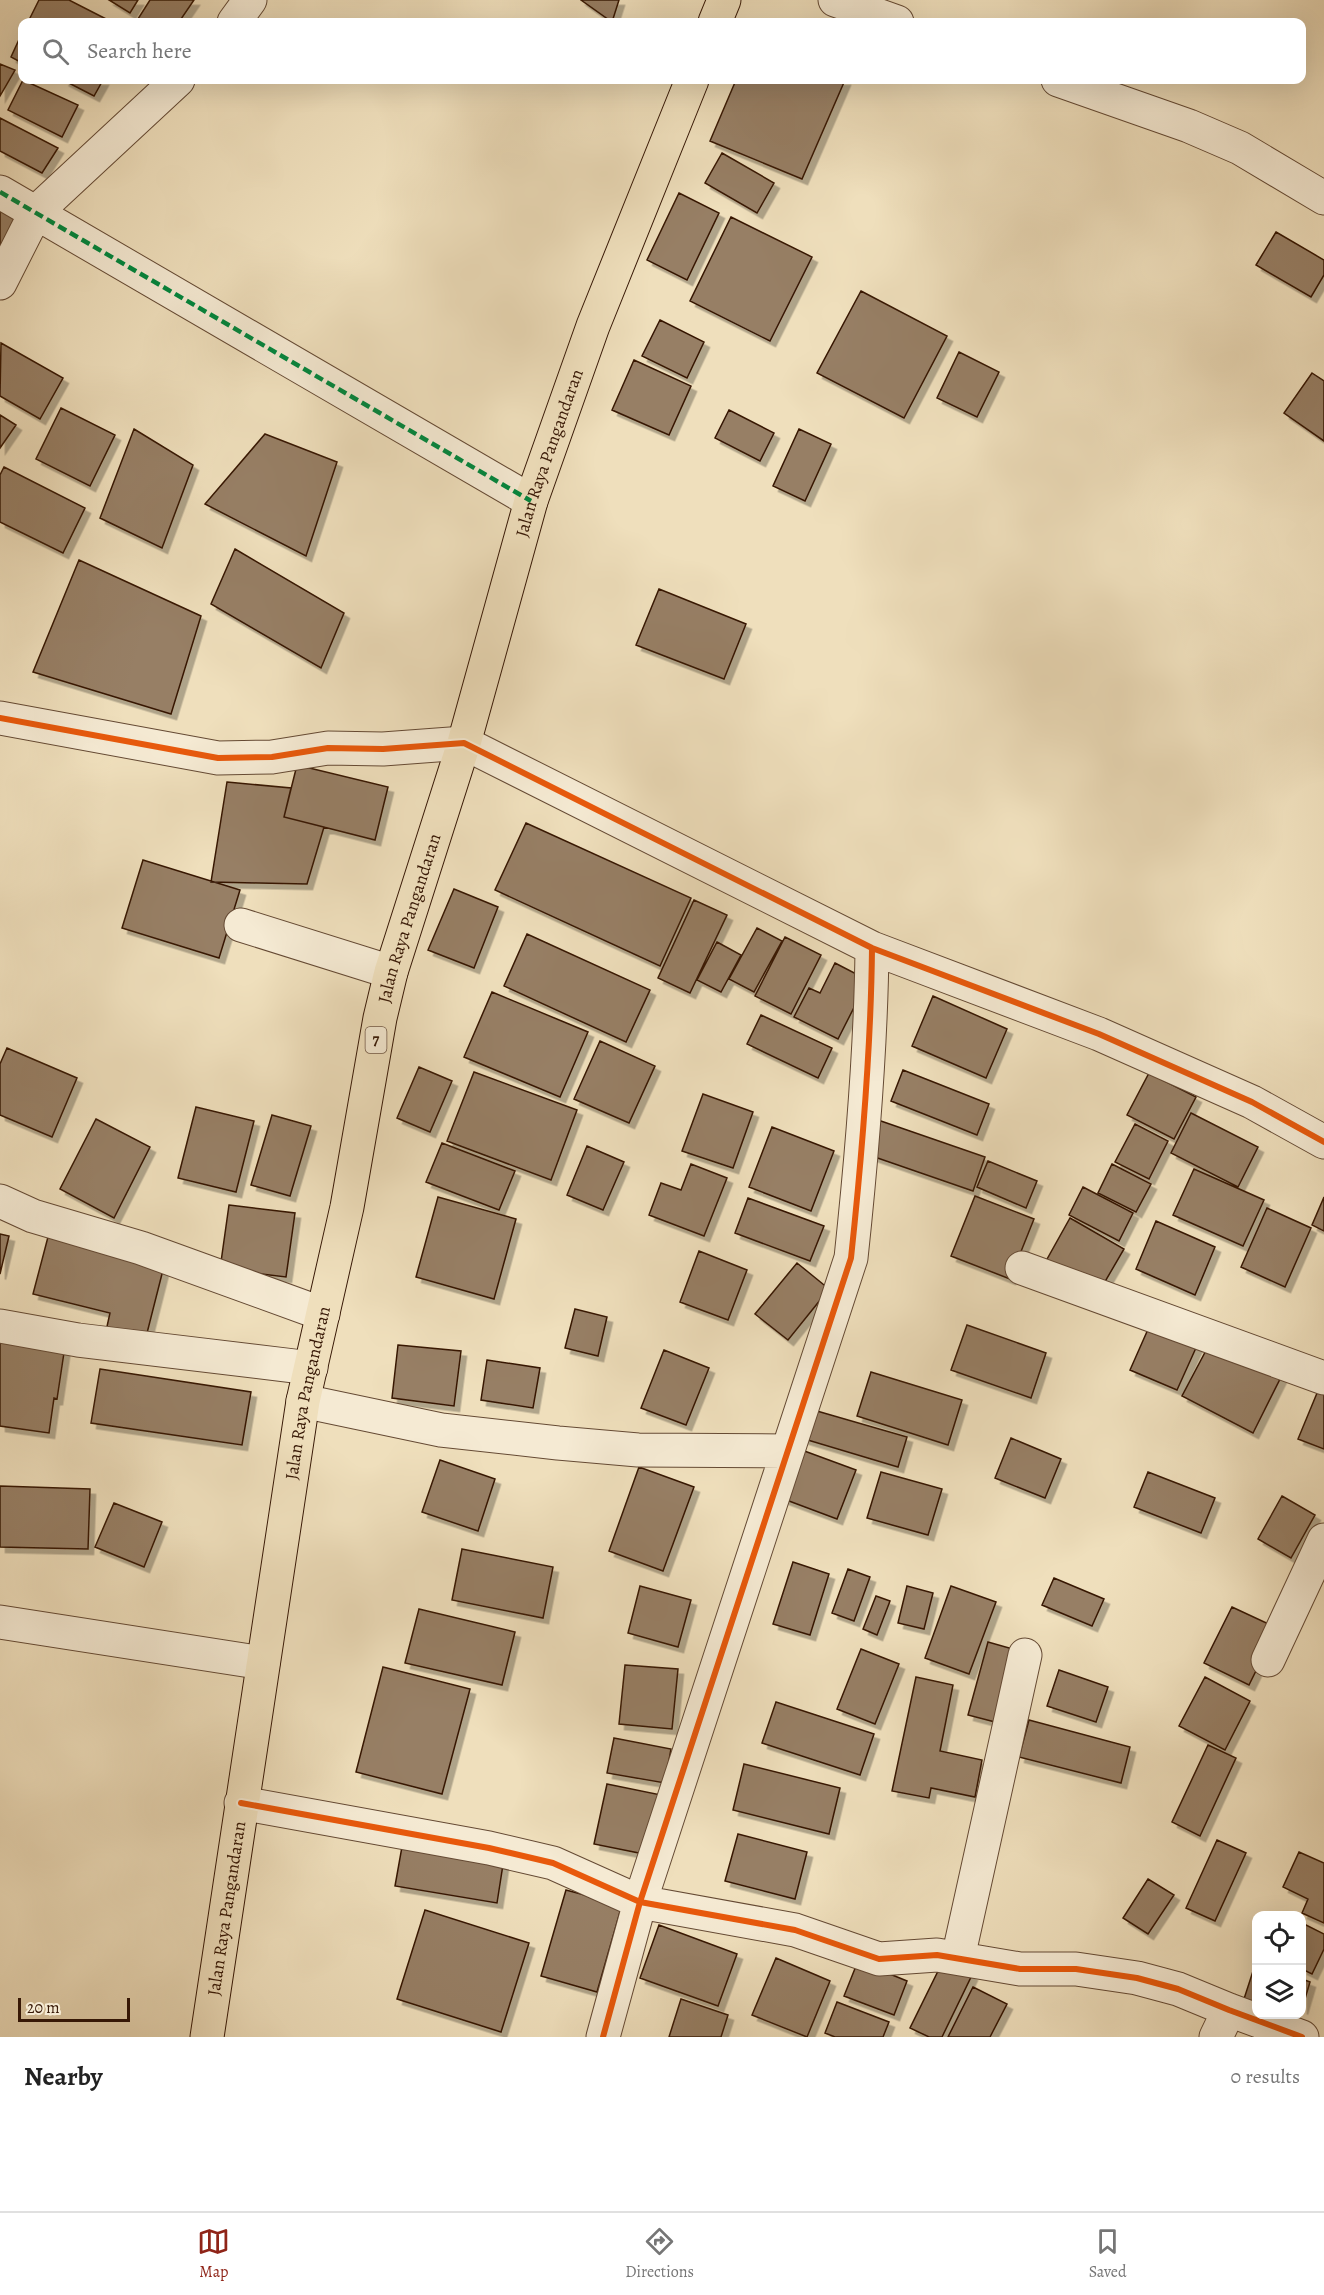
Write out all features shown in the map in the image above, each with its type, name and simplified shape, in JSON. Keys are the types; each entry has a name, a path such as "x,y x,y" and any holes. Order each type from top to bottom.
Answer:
{"highway":[{"path":"717,18 724,0"},
{"name":"Jalan Raya Pangandaran","path":"207,2037 303,1401 347,1207 380,1017 391,972 464,743 531,501 593,326 690,84"}],"street":[{"path":"237,18 250,0"},
{"path":"835,0 886,18"},
{"path":"0,283 36,212 174,84"},
{"path":"1069,84 1189,126 1240,148 1324,198"},
{"path":"0,192 531,501"},
{"path":"0,718 218,758 272,757 328,748 383,749 464,743 872,948 1099,1034 1252,1102 1324,1142"},
{"path":"241,925 391,972"},
{"path":"603,2037 640,1902 851,1258 871,1023 872,948"},
{"path":"0,1201 33,1216 141,1248 323,1314"},
{"path":"1022,1268 1324,1377"},
{"path":"0,1326 78,1340 310,1368"},
{"path":"303,1401 441,1430 546,1442 638,1450 786,1451"},
{"path":"1268,1660 1324,1540"},
{"path":"0,1622 263,1663"},
{"path":"958,1958 1025,1655"},
{"path":"241,1803 489,1848 553,1863 640,1902 795,1930 879,1959 937,1955 1020,1969 1076,1969 1137,1978 1178,1989 1222,2024 1302,2037"}],"building":[{"path":"39,0 69,0 104,18 30,18"},
{"path":"109,0 138,0 130,13"},
{"path":"150,0 194,0 182,18 139,18"},
{"path":"581,0 619,0 613,18 606,18"},
{"path":"18,42 18,61 11,57"},
{"path":"0,64 15,70 0,96"},
{"path":"21,84 32,84 78,105 62,137 8,110"},
{"path":"71,84 101,84 94,96"},
{"path":"734,84 843,84 802,179 710,141"},
{"path":"0,118 58,148 42,173 0,151"},
{"path":"722,153 774,183 757,213 705,183"},
{"path":"679,193 719,213 687,280 647,260"},
{"path":"0,210 18,221 0,246"},
{"path":"731,217 812,257 770,341 690,301"},
{"path":"1276,232 1324,260 1324,275 1311,297 1256,265"},
{"path":"861,291 947,336 904,418 817,373"},
{"path":"660,320 704,342 687,378 642,356"},
{"path":"1,343 63,378 40,419 0,396"},
{"path":"959,352 999,372 977,417 937,398"},
{"path":"634,360 691,386 669,435 612,410"},
{"path":"1312,373 1324,381 1324,441 1284,413"},
{"path":"61,408 115,435 90,486 36,459"},
{"path":"729,410 774,433 760,461 715,438"},
{"path":"0,415 16,425 0,448"},
{"path":"134,429 193,465 162,548 100,518"},
{"path":"799,429 831,444 805,501 773,486"},
{"path":"265,434 337,462 306,556 205,504"},
{"path":"4,467 85,508 63,553 0,522 0,475"},
{"path":"235,549 344,613 321,668 211,604"},
{"path":"79,560 201,616 171,714 33,672"},
{"path":"659,589 746,624 724,679 636,645"},
{"path":"297,765 388,787 375,840 284,817"},
{"path":"227,782 291,788 284,817 324,827 307,884 211,882"},
{"path":"526,823 691,898 660,966 495,890"},
{"path":"143,860 240,890 219,958 122,928"},
{"path":"454,889 498,907 474,968 428,950"},
{"path":"694,900 727,915 690,993 658,978"},
{"path":"757,928 782,941 754,992 729,979"},
{"path":"527,934 650,990 626,1042 504,986"},
{"path":"785,937 821,955 791,1014 755,996"},
{"path":"717,942 741,955 721,992 697,980"},
{"path":"835,963 868,980 838,1039 794,1017 809,988 820,993"},
{"path":"492,992 588,1032 560,1097 464,1057"},
{"path":"933,996 1007,1029 986,1078 912,1046"},
{"path":"761,1015 832,1048 818,1078 747,1044"},
{"path":"600,1041 655,1066 629,1123 574,1099"},
{"path":"7,1048 77,1078 52,1137 0,1115 0,1064"},
{"path":"419,1067 452,1081 430,1132 397,1118"},
{"path":"903,1070 989,1104 977,1135 891,1101"},
{"path":"474,1072 577,1110 551,1180 447,1141"},
{"path":"1149,1073 1196,1097 1174,1139 1127,1115"},
{"path":"703,1094 753,1112 733,1168 682,1151"},
{"path":"196,1107 254,1121 236,1192 178,1178"},
{"path":"1191,1113 1258,1147 1238,1187 1171,1153"},
{"path":"272,1115 311,1126 290,1196 251,1185"},
{"path":"96,1119 150,1147 114,1218 60,1189"},
{"path":"878,1120 985,1157 973,1191 866,1154"},
{"path":"1135,1124 1168,1141 1149,1179 1115,1162"},
{"path":"772,1127 834,1151 811,1211 749,1187"},
{"path":"442,1143 515,1171 499,1210 426,1182"},
{"path":"587,1146 624,1162 603,1210 567,1195"},
{"path":"988,1161 1037,1181 1026,1208 977,1187"},
{"path":"691,1164 727,1178 704,1236 649,1215 661,1183 681,1190"},
{"path":"1112,1164 1151,1184 1136,1212 1098,1193"},
{"path":"1194,1169 1264,1200 1243,1246 1173,1215"},
{"path":"1083,1187 1133,1213 1119,1241 1069,1215"},
{"path":"975,1196 1034,1219 1010,1279 951,1256"},
{"path":"438,1197 516,1219 494,1299 416,1277"},
{"path":"1324,1197 1324,1231 1312,1225"},
{"path":"748,1198 824,1226 810,1261 735,1233"},
{"path":"229,1205 295,1213 286,1277 220,1269"},
{"path":"1267,1208 1311,1228 1285,1287 1241,1267"},
{"path":"1070,1218 1124,1249 1099,1292 1046,1261"},
{"path":"1156,1221 1215,1247 1195,1295 1136,1269"},
{"path":"0,1234 9,1236 0,1274"},
{"path":"48,1237 164,1266 145,1341 106,1331 110,1313 33,1294"},
{"path":"699,1251 747,1270 728,1320 680,1302"},
{"path":"797,1263 829,1289 788,1340 755,1314"},
{"path":"575,1309 607,1317 598,1356 565,1348"},
{"path":"1153,1318 1200,1339 1177,1390 1130,1370"},
{"path":"967,1325 1046,1353 1031,1398 951,1370"},
{"path":"0,1337 65,1346 49,1433 0,1426"},
{"path":"1211,1341 1281,1377 1253,1433 1182,1396"},
{"path":"398,1345 461,1351 454,1406 392,1398"},
{"path":"664,1350 709,1368 686,1425 641,1408"},
{"path":"487,1360 540,1368 533,1408 481,1400"},
{"path":"100,1369 251,1392 242,1445 91,1423"},
{"path":"871,1372 962,1400 948,1445 857,1416"},
{"path":"1322,1381 1324,1382 1324,1449 1298,1439"},
{"path":"810,1409 907,1437 898,1467 801,1438"},
{"path":"1011,1438 1061,1459 1045,1498 995,1478"},
{"path":"799,1449 856,1470 837,1519 781,1498"},
{"path":"440,1460 495,1479 478,1531 422,1512"},
{"path":"639,1467 694,1487 663,1571 609,1551"},
{"path":"881,1472 942,1489 928,1535 867,1518"},
{"path":"1148,1472 1215,1498 1201,1533 1134,1507"},
{"path":"0,1486 90,1489 88,1549 0,1547"},
{"path":"1282,1496 1315,1515 1291,1558 1258,1539"},
{"path":"114,1503 162,1522 144,1567 95,1547"},
{"path":"462,1549 553,1567 543,1618 452,1600"},
{"path":"793,1562 829,1574 810,1635 773,1624"},
{"path":"848,1569 870,1577 854,1621 832,1613"},
{"path":"1054,1578 1104,1599 1092,1626 1042,1605"},
{"path":"640,1586 691,1600 678,1647 628,1633"},
{"path":"907,1586 933,1593 924,1629 898,1623"},
{"path":"951,1586 996,1602 969,1674 925,1658"},
{"path":"876,1596 890,1601 877,1635 863,1629"},
{"path":"1232,1607 1277,1628 1249,1685 1204,1663"},
{"path":"419,1609 515,1632 502,1685 405,1663"},
{"path":"988,1642 1020,1651 999,1723 968,1715"},
{"path":"861,1649 899,1664 875,1724 837,1709"},
{"path":"625,1665 678,1669 672,1729 619,1724"},
{"path":"383,1667 470,1689 442,1794 356,1772"},
{"path":"1059,1670 1108,1687 1096,1722 1047,1706"},
{"path":"916,1677 953,1685 940,1751 982,1760 975,1797 931,1788 929,1798 892,1791"},
{"path":"1205,1677 1250,1701 1225,1750 1179,1726"},
{"path":"776,1702 874,1734 860,1775 762,1743"},
{"path":"1029,1720 1130,1747 1121,1783 1019,1757"},
{"path":"614,1738 671,1749 665,1783 607,1773"},
{"path":"1208,1745 1236,1758 1200,1836 1172,1822"},
{"path":"744,1764 840,1788 829,1834 733,1810"},
{"path":"607,1784 666,1796 654,1856 594,1844"},
{"path":"738,1834 807,1852 795,1899 725,1881"},
{"path":"1217,1840 1246,1853 1215,1921 1186,1908"},
{"path":"403,1841 504,1858 497,1903 395,1886"},
{"path":"1299,1852 1324,1863 1324,1923 1303,1911 1308,1899 1283,1887"},
{"path":"1148,1879 1174,1895 1148,1934 1123,1918"},
{"path":"566,1890 622,1905 597,1992 541,1976"},
{"path":"425,1910 529,1943 501,2032 397,1999"},
{"path":"659,1925 737,1954 718,2006 640,1978"},
{"path":"1306,1925 1324,1934 1324,1949 1312,1974 1306,1971"},
{"path":"776,1958 830,1981 807,2037 752,2015"},
{"path":"858,1961 907,1981 894,2015 844,1996"},
{"path":"943,1961 972,1975 942,2037 929,2037 910,2028"},
{"path":"1252,1974 1252,2005 1243,2002"},
{"path":"1306,1980 1310,1982 1306,1996"},
{"path":"973,1987 1007,2004 990,2037 948,2037"},
{"path":"681,1999 728,2015 721,2037 669,2037"},
{"path":"837,2002 889,2022 883,2037 835,2037 825,2033"}],"marked path":[{"path":"0,192 531,501"}],"cycle path":[{"path":"0,718 218,758 272,757 328,748 383,749 464,743 872,948 1099,1034 1252,1102 1324,1142"},
{"path":"603,2037 640,1902 851,1258 865,1103 872,948"},
{"path":"241,1803 489,1848 553,1863 640,1902 795,1930 879,1959 937,1955 1020,1969 1076,1969 1137,1978 1178,1989 1302,2037"}]}
